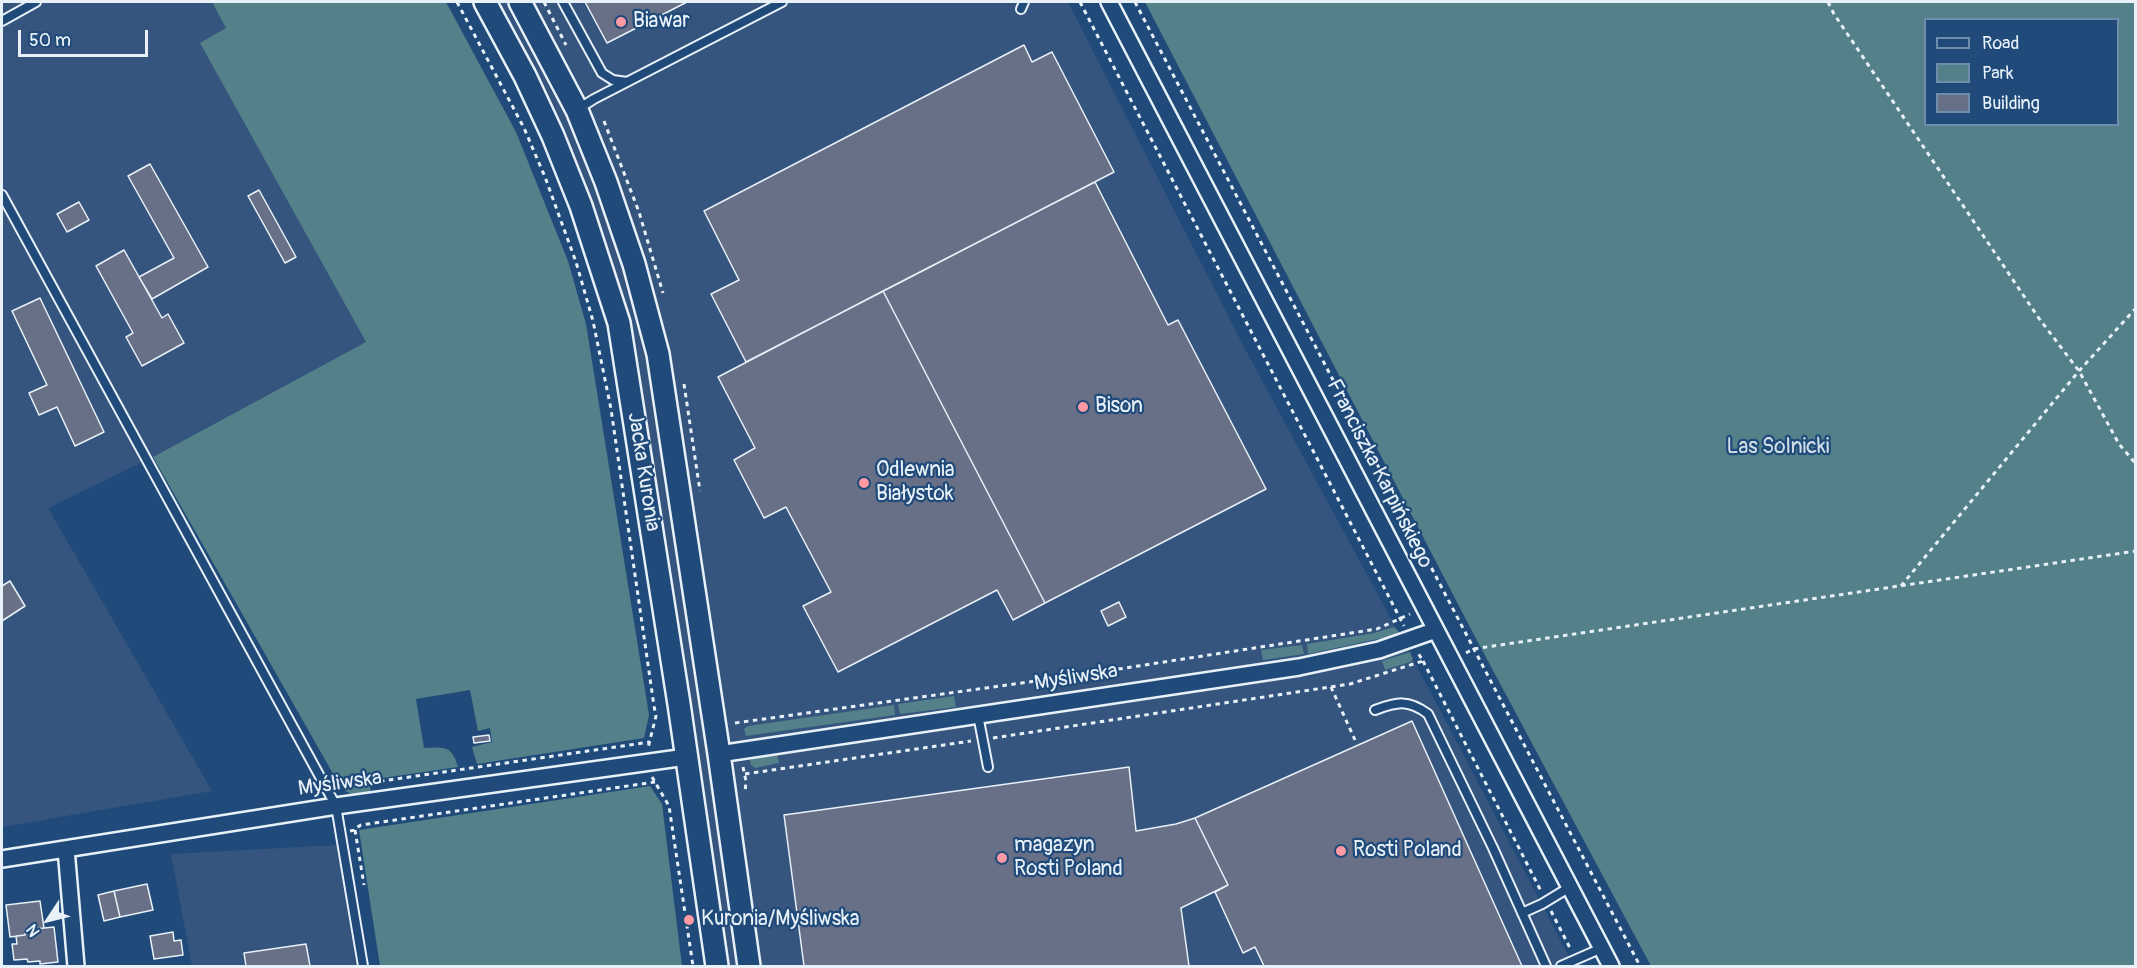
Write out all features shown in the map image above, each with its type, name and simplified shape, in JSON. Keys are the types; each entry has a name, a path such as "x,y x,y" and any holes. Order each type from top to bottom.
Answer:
{"main road":[{"name":"Jacka Kuronia","path":"485,2 525,76 553,136 581,206 619,323 717,966"},
{"name":"Jacka Kuronia","path":"520,2 577,110 606,182 634,264 658,354 749,966"},
{"path":"686,757 719,754"}],"street":[{"name":"Franciszka Karpińskiego","path":"1109,2 1611,966"},
{"name":"Myśliwska","path":"719,754 1299,668 1379,650 1436,630"},
{"name":"Myśliwska","path":"2,859 336,806 686,757"},
{"path":"66,849 76,966"}],"lane":[{"path":"2,21 36,2"},
{"path":"563,2 602,73 613,80 628,82"},
{"path":"577,110 594,99 782,2"},
{"path":"2,195 336,806 363,966"},
{"path":"1375,710 1403,702 1417,706 1428,714 1493,848 1546,966"},
{"path":"978,714 988,768"},
{"path":"1522,912 1570,887"},
{"path":"1561,966 1602,948"}],"path":[{"path":"457,2 524,128 546,177 576,262 593,321 610,409 656,716 647,752 649,773 669,806 693,966"},
{"path":"1080,2 1576,960"},
{"path":"1135,2 1640,966"},
{"path":"1828,2 2038,317 2079,371 2119,444 2136,464"},
{"path":"1901,586 2079,371 2136,308"},
{"path":"1452,661 1473,650 2136,551"},
{"path":"735,723 1093,673 1377,629 1424,607"},
{"path":"745,774 1350,684 1423,661"},
{"path":"1331,687 1355,740"},
{"path":"342,832 355,830 361,825 655,782"}],"shaded area":[{"path":"2,2 212,2 227,28 201,43 366,342 153,457 48,508 212,791 2,827"},
{"path":"489,2 1068,2 1245,349 1437,704 1574,966 721,966 622,322"},
{"path":"337,845 356,966 192,966 171,854"}],"green space":[{"path":"212,2 446,2 516,132 568,261 586,324 649,715 644,738 477,764 472,747 492,742 490,728 478,731 470,690 416,699 424,748 437,747 450,751 458,767 369,780 371,793 354,794 340,786 153,457 366,342 200,43 226,28"},
{"name":"Las Solnicki","path":"1145,2 2135,2 2135,966 1651,966 1473,633"},
{"path":"1394,627 1399,632 1387,637 1308,654 1307,644 1374,633"},
{"path":"1302,645 1304,654 1263,660 1261,650"},
{"path":"1410,652 1413,659 1410,662 1385,670 1382,661"},
{"path":"954,696 956,707 900,714 898,704"},
{"path":"894,705 895,715 746,736 744,729 748,726"},
{"path":"777,754 779,763 755,768 751,765 750,760 757,757"},
{"path":"650,786 662,804 682,966 380,966 359,830"}],"building":[{"name":"Biawar","path":"585,2 687,2 607,43"},
{"path":"1024,45 1032,62 1052,52 1114,172 746,362 711,294 739,280 704,211"},
{"path":"150,164 208,267 152,299 139,277 174,258 128,176"},
{"name":"Bison","path":"1095,182 1168,325 1178,320 1266,489 1045,603 883,291"},
{"path":"259,190 296,257 285,263 248,196"},
{"path":"79,202 89,220 67,232 57,214"},
{"path":"124,250 162,318 168,314 184,343 142,366 126,337 133,333 96,266"},
{"name":"Odlewnia Białystok","path":"883,291 1045,603 1013,620 997,590 838,672 803,606 831,592 786,507 764,518 734,460 755,448 718,377"},
{"path":"40,298 104,432 75,446 57,407 39,415 29,393 47,385 12,311"},
{"path":"10,581 25,606 2,621 2,586"},
{"path":"1119,602 1126,617 1108,626 1101,611"},
{"name":"Rosti Poland","path":"1412,721 1522,966 1264,966 1255,947 1243,953 1215,892 1228,885 1195,818"},
{"path":"489,735 490,741 474,743 473,737"},
{"name":"magazyn Rosti Poland","path":"1129,767 1136,831 1195,818 1228,885 1181,908 1189,966 804,966 784,815"},
{"path":"147,884 153,910 120,917 114,891"},
{"path":"114,891 120,917 104,921 98,895"},
{"path":"40,901 44,928 25,930 25,935 10,937 6,905"},
{"path":"54,927 58,962 40,964 40,961 28,962 27,959 14,960 12,944 17,944 16,936 25,935 25,930"},
{"path":"173,932 174,941 181,940 183,955 154,959 150,936"},
{"path":"306,944 310,966 246,966 244,953"}],"place":[{"name":"Biawar","path":"621,22"},
{"name":"Bison","path":"1083,407"},
{"name":"Odlewnia Białystok","path":"864,483"},
{"name":"Rosti Poland","path":"1341,851"},
{"name":"magazyn Rosti Poland","path":"1002,858"},
{"name":"Kuronia/Myśliwska","path":"689,920"}]}
